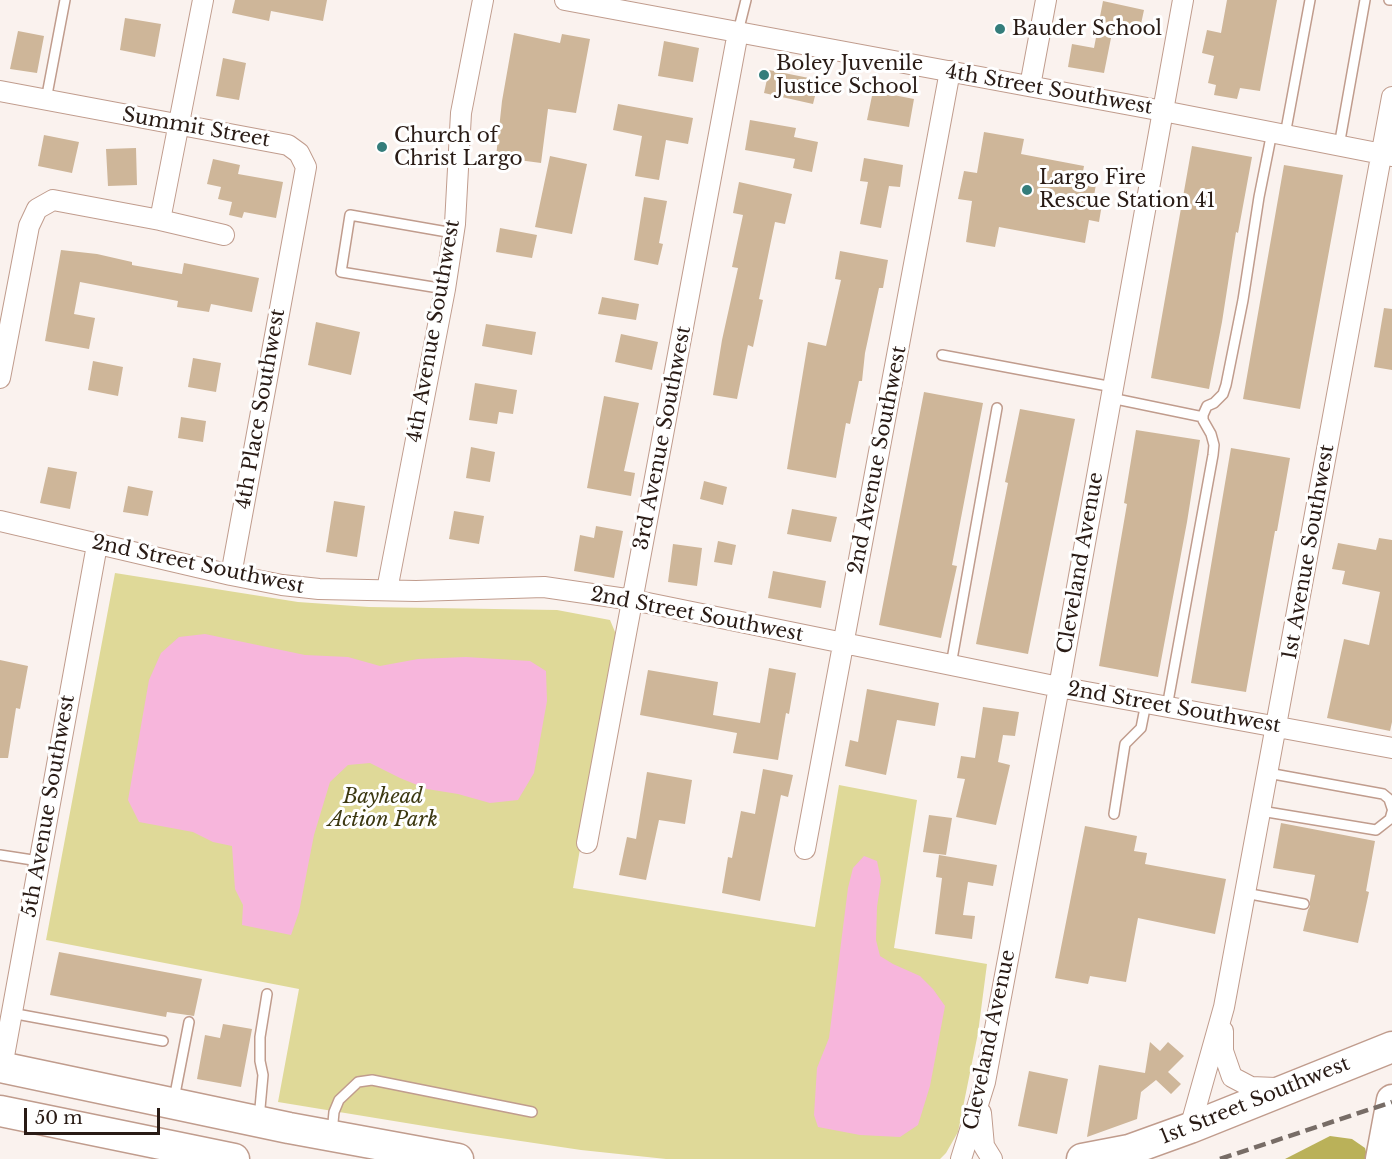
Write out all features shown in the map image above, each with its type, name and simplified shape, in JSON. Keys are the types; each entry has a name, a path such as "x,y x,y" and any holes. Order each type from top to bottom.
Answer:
{"main road":[{"name":"1st Street Southwest","path":"1082,1159 1129,1150 1190,1128 1392,1047"},
{"path":"0,1069 259,1121 329,1147 458,1159"},
{"path":"1381,1159 1392,1100"},
{"path":"0,1111 203,1156 234,1159"}],"street":[{"path":"160,220 202,0"},
{"name":"4th Avenue Southwest","path":"387,590 445,289 453,233 461,113 483,0"},
{"name":"4th Street Southwest","path":"565,0 1387,155"},
{"path":"1030,86 1046,0"},
{"name":"Cleveland Avenue","path":"961,1159 981,1098 1059,687 1183,0"},
{"name":"3rd Avenue Southwest","path":"587,843 738,32"},
{"name":"2nd Avenue Southwest","path":"805,849 950,71"},
{"name":"Summit Street","path":"0,92 288,145 299,153 306,167 292,243"},
{"name":"1st Avenue Southwest","path":"1190,1128 1224,1007 1387,155 1392,97"},
{"path":"0,378 29,226 37,208 53,200 160,220 224,235"},
{"name":"4th Place Southwest","path":"231,575 292,243"},
{"name":"2nd Street Southwest","path":"0,521 231,575 319,589 544,587 633,600 1059,687 1392,748"},
{"name":"5th Avenue Southwest","path":"0,1069 97,545"},
{"name":"1st Avenue Southwest","path":"1224,1007 1223,1051 1232,1077 1251,1087 1290,1088"},
{"path":"981,1098 981,1130 984,1146 992,1159"}],"lane":[{"path":"46,100 65,0"},
{"path":"738,32 746,0"},
{"path":"1167,707 1213,455 1214,445 1203,417 1204,410 1223,394 1226,385 1243,300 1258,197 1278,134 1310,0"},
{"path":"1339,146 1365,0"},
{"path":"445,289 341,272 350,215 453,233"},
{"path":"942,355 1112,392 1203,417"},
{"path":"951,665 997,408"},
{"path":"1114,814 1125,744 1141,728 1146,703"},
{"path":"1261,811 1376,830 1390,819 1392,810 1389,799 1383,794 1268,773"},
{"path":"0,855 39,861"},
{"path":"1245,893 1304,904"},
{"path":"259,1121 263,1075 260,1061 260,1037 267,994"},
{"path":"11,1013 163,1041"},
{"path":"174,1103 189,1022"},
{"path":"329,1147 334,1112 339,1100 358,1082 372,1080 532,1112"}],"green space":[{"name":"Bayhead Action Park","path":"115,573 298,602 369,607 557,610 610,620 618,639 573,888 815,927 839,785 917,800 894,948 987,964 978,1033 958,1132 946,1153 940,1159 666,1159 581,1150 278,1102 299,989 46,940"}],"shaded area":[{"path":"205,634 305,655 348,657 380,666 418,659 466,657 530,661 546,671 547,701 534,773 518,800 490,803 458,794 427,789 370,763 348,765 330,782 314,835 299,912 291,935 242,925 243,905 235,889 232,846 213,842 193,832 139,822 128,800 149,680 161,653 179,637"},
{"path":"864,856 877,861 881,880 876,940 880,956 920,976 945,1006 930,1086 918,1125 900,1137 860,1135 818,1127 814,1115 817,1068 829,1038 848,888 853,868"},
{"path":"1330,1136 1352,1139 1365,1148 1368,1159 1285,1159"}],"building":[{"path":"235,0 327,0 323,21 271,11 269,21 232,13"},
{"path":"1227,0 1277,0 1260,91 1240,88 1237,99 1214,95 1216,85 1208,83 1214,56 1202,53 1207,30 1221,33"},
{"path":"1103,1 1144,10 1138,38 1112,33 1104,73 1068,67 1072,44 1094,48"},
{"path":"125,18 161,24 155,57 120,50"},
{"path":"18,31 44,36 37,73 10,69"},
{"path":"514,33 560,43 562,34 590,39 576,113 548,109 541,163 496,157 502,101"},
{"path":"664,41 699,48 693,82 658,76"},
{"path":"223,58 246,63 239,100 216,96"},
{"path":"769,70 819,80 813,104 764,93"},
{"path":"873,91 914,99 909,127 867,120"},
{"path":"618,104 693,118 688,144 666,140 659,180 635,176 642,136 613,130"},
{"path":"750,120 796,128 794,137 818,142 812,172 793,168 795,159 745,150"},
{"name":"Largo Fire Rescue Station 41","path":"984,132 1024,139 1021,154 1084,166 1081,182 1096,184 1094,196 1103,198 1099,222 1089,220 1085,243 999,227 995,247 966,242 972,201 958,199 964,171 977,173"},
{"path":"44,135 79,142 72,173 38,166"},
{"path":"1192,146 1252,157 1238,233 1236,232 1209,389 1151,378"},
{"path":"136,148 137,185 108,186 106,149"},
{"path":"550,156 587,164 572,234 535,227"},
{"path":"864,158 903,165 900,187 889,186 881,228 860,224 868,182 860,181"},
{"path":"213,159 240,165 238,174 283,182 276,218 244,212 242,218 229,215 232,202 218,199 221,187 207,184"},
{"path":"1284,165 1343,175 1300,409 1243,399"},
{"path":"739,182 792,194 785,224 775,222 759,299 763,300 753,347 748,345 737,399 713,395 738,268 732,267 743,215 733,213"},
{"path":"644,197 667,201 659,243 663,244 658,265 634,260"},
{"path":"500,228 537,235 532,258 496,252"},
{"path":"61,250 97,254 132,262 132,265 182,274 184,263 259,278 252,312 211,304 209,312 177,307 178,301 80,282 74,314 95,318 89,349 45,341"},
{"path":"840,251 888,260 883,288 879,288 865,353 862,381 859,381 850,424 846,423 836,478 787,469 808,342 826,346 841,280 835,279"},
{"path":"602,297 639,304 636,320 598,314"},
{"path":"1384,308 1392,309 1392,370 1374,367"},
{"path":"316,322 360,332 351,375 308,365"},
{"path":"486,324 536,332 532,355 482,346"},
{"path":"621,334 658,342 652,370 615,362"},
{"path":"193,358 221,363 216,392 188,387"},
{"path":"93,361 123,367 118,396 88,390"},
{"path":"475,383 517,390 513,414 499,412 497,424 469,420"},
{"path":"924,392 983,403 952,565 957,566 941,638 879,625"},
{"path":"604,396 639,403 624,471 635,473 631,496 587,488"},
{"path":"1020,409 1075,419 1028,654 976,644 1008,483 1005,482"},
{"path":"181,417 206,421 203,442 178,438"},
{"path":"1136,430 1200,440 1158,677 1099,666 1127,504 1124,503"},
{"path":"471,447 495,452 490,482 466,478"},
{"path":"1231,448 1290,458 1246,692 1191,683"},
{"path":"48,467 77,472 70,509 40,503"},
{"path":"704,481 727,487 723,505 700,499"},
{"path":"128,486 153,491 148,516 123,512"},
{"path":"334,501 365,506 357,557 326,552"},
{"path":"792,509 837,517 831,542 787,534"},
{"path":"454,511 484,516 479,544 449,539"},
{"path":"596,526 623,531 614,578 574,571 580,535 594,538"},
{"path":"1379,538 1392,540 1392,722 1390,731 1327,718 1344,639 1369,645 1380,592 1342,584 1345,571 1332,569 1338,543 1376,550"},
{"path":"718,541 736,545 732,565 714,562"},
{"path":"673,544 702,548 697,586 668,582"},
{"path":"773,571 826,581 821,608 768,598"},
{"path":"0,660 28,666 20,709 16,708 8,758 0,758"},
{"path":"769,668 796,673 778,760 733,753 737,733 640,715 648,670 718,682 713,715 760,723"},
{"path":"867,689 939,703 935,726 897,720 886,775 845,766 850,740 858,742"},
{"path":"983,707 1019,712 1015,736 1003,735 998,762 1010,765 996,825 956,817 965,779 957,778 961,756 975,758"},
{"path":"763,769 793,775 788,797 781,795 760,901 722,893 728,857 732,858 741,811 755,814"},
{"path":"647,772 692,780 685,824 659,820 646,880 619,875 627,837 636,839"},
{"path":"929,815 952,818 946,855 923,852"},
{"path":"1281,823 1375,841 1366,891 1369,892 1358,943 1303,931 1315,875 1273,868"},
{"path":"1085,826 1137,836 1134,851 1147,853 1145,864 1226,879 1215,934 1138,918 1126,982 1090,976 1088,984 1055,978"},
{"path":"939,855 997,865 993,886 968,882 963,915 975,916 972,939 935,934 942,878 936,877"},
{"path":"59,952 202,979 194,1016 167,1012 166,1017 50,995"},
{"path":"223,1024 252,1029 241,1087 197,1079 205,1035 220,1038"},
{"path":"1150,1042 1160,1051 1168,1042 1184,1056 1168,1072 1181,1084 1171,1094 1156,1080 1141,1092 1137,1119 1087,1137 1099,1065 1145,1073"},
{"path":"1029,1071 1068,1079 1057,1134 1018,1126"}],"railway":[{"path":"1220,1159 1392,1102"}],"place":[{"name":"Bauder School","path":"1000,29"},
{"name":"Boley Juvenile Justice School","path":"764,75"},
{"name":"Church of Christ Largo","path":"382,147"},
{"name":"Largo Fire Rescue Station 41","path":"1027,190"}]}
